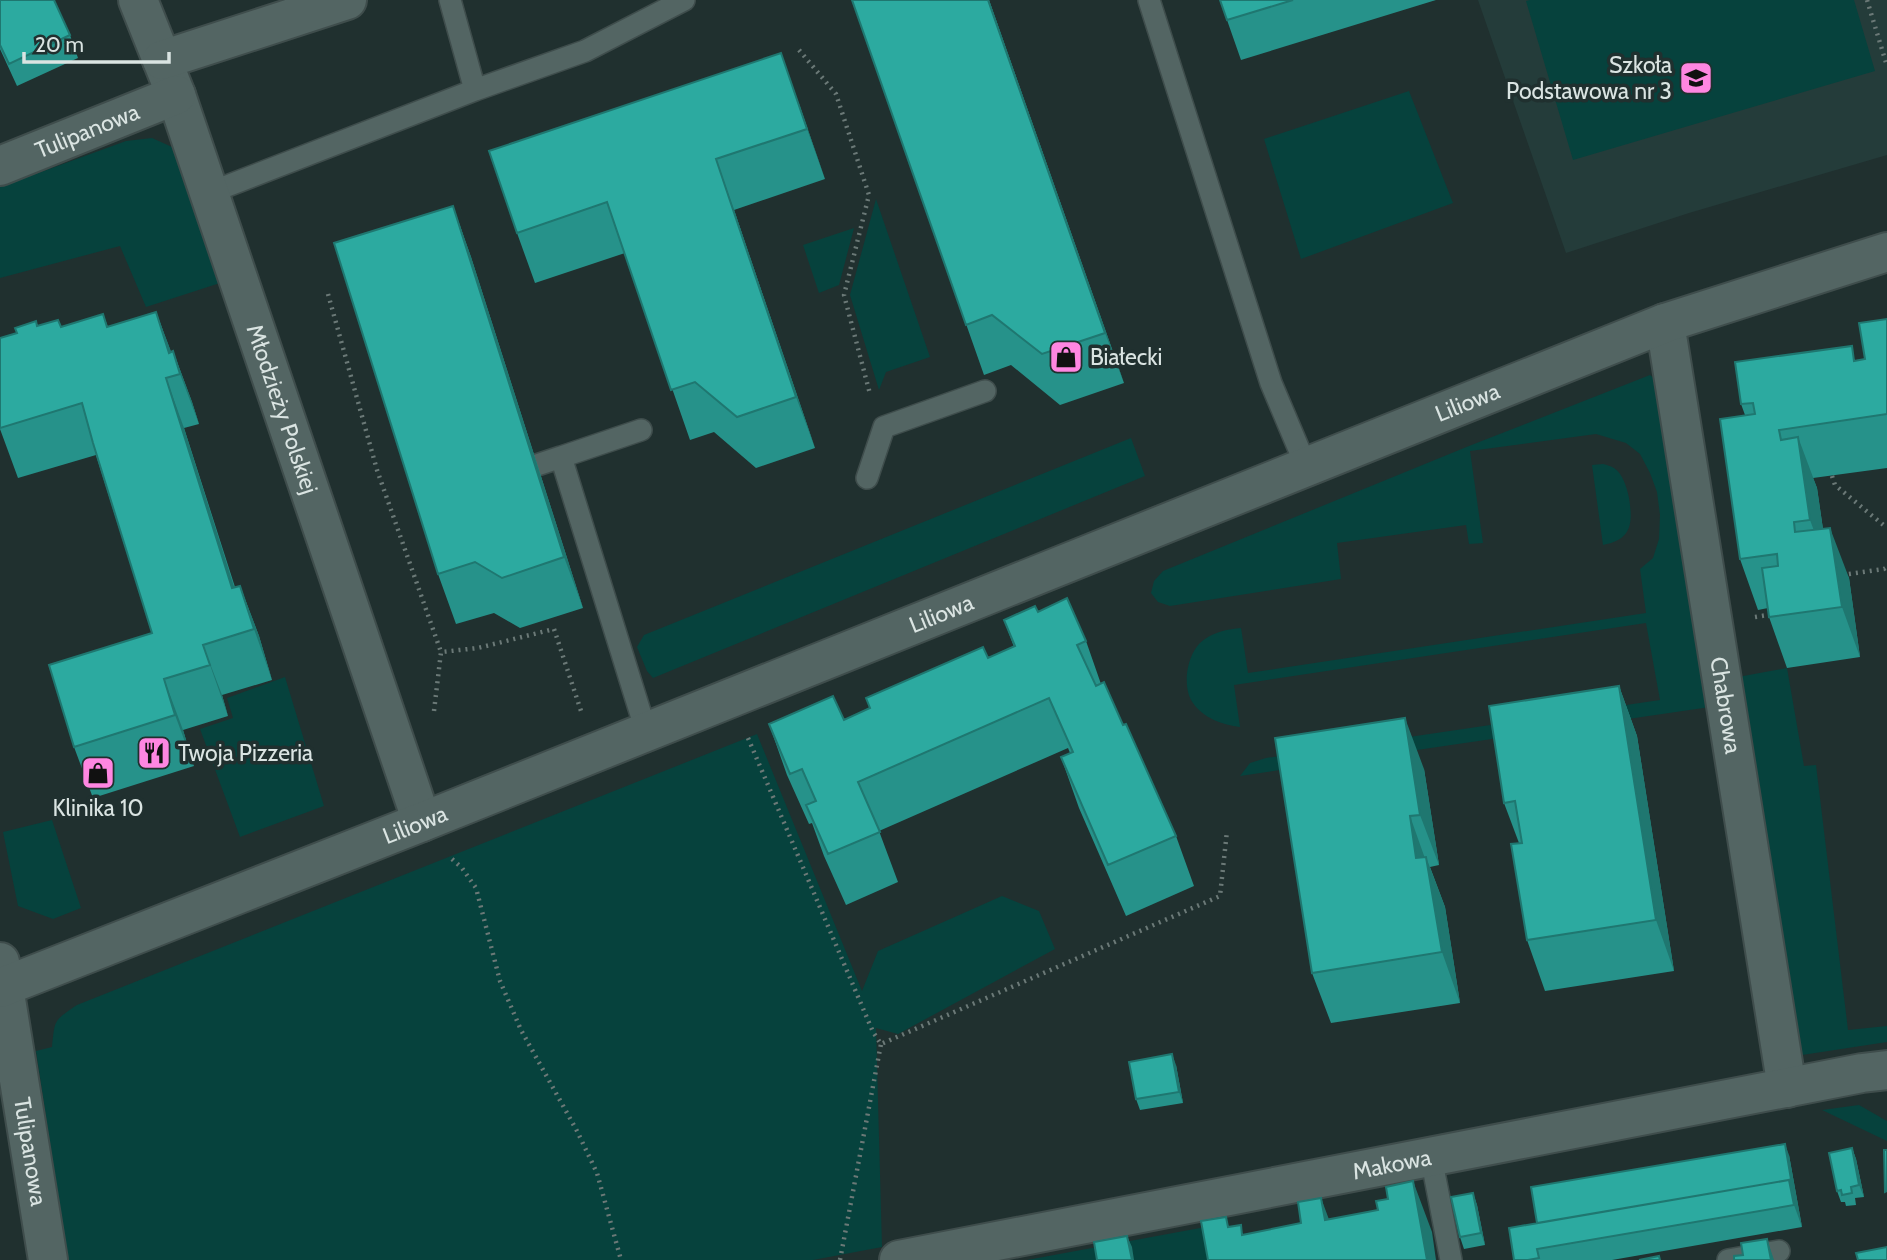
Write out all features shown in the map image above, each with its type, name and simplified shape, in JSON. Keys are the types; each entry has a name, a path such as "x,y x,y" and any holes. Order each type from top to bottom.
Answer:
{"street":[{"name":"Młodzieży Polskiej","path":"138,0 176,95 422,822"},
{"path":"162,60 347,0"},
{"name":"Tulipanowa","path":"0,166 176,95"},
{"name":"Liliowa","path":"1,979 422,822 1665,323 1887,252"},
{"name":"Chabrowa","path":"1665,323 1787,1088"},
{"name":"Tulipanowa","path":"1,979 48,1260"},
{"name":"Makowa","path":"899,1260 1887,1070"}],"lane":[{"path":"450,0 475,90"},
{"path":"209,193 475,90 585,51 684,0"},
{"path":"1149,0 1271,383 1306,466"},
{"path":"867,478 884,427 985,391"},
{"path":"537,465 641,430"},
{"path":"561,457 646,732"},
{"path":"1430,1157 1451,1260"},
{"path":"1728,1260 1780,1251"}],"path":[{"path":"1867,0 1887,66"},
{"path":"799,50 836,94 869,195 844,295 872,398 884,427"},
{"path":"328,294 377,470 441,652 434,705 435,718"},
{"path":"1832,476 1835,485 1887,528"},
{"path":"1837,575 1887,567"},
{"path":"441,652 478,648 554,629 581,712"},
{"path":"743,727 873,1032 881,1044 840,1260"},
{"path":"881,1044 1220,896 1227,831"},
{"path":"448,856 477,888 500,981 521,1030 597,1173 621,1260"}],"shaded area":[{"name":"Szkoła Podstawowa nr 3","path":"1478,0 1887,0 1887,155 1689,213 1566,253"}],"green space":[{"path":"1854,0 1875,71 1573,160 1526,1"},
{"path":"1409,91 1453,203 1301,259 1264,139"},
{"path":"152,138 172,147 220,283 146,307 120,246 0,278 0,187 126,141"},
{"path":"876,199 930,357 886,372 879,390 850,295"},
{"path":"854,228 839,285 819,293 803,245"},
{"path":"1650,375 1657,381 1710,707 1240,776 1250,763 1266,758 1660,700 1646,623 1234,685 1240,727 1220,722 1202,713 1193,703 1187,688 1190,660 1199,644 1213,634 1231,629 1241,628 1248,673 1646,613 1640,569 1653,558 1659,539 1657,492 1640,454 1626,443 1596,434 1470,451 1483,543 1469,544 1466,525 1337,543 1341,579 1170,606 1158,602 1151,593 1154,581 1163,571"},
{"path":"1131,438 1145,476 653,678 647,671 637,647 644,635"},
{"path":"1603,464 1614,468 1622,477 1631,515 1625,535 1613,543 1603,545 1592,465"},
{"path":"1787,668 1804,766 1816,765 1848,1030 1887,1026 1887,1042 1802,1055 1738,677"},
{"path":"285,677 324,806 240,837 200,729 233,718 227,698"},
{"path":"757,734 862,991 878,951 1002,896 1039,911 1055,949 898,1034 876,1028 882,1247 813,1260 68,1260 36,1051 52,1047 55,1026 63,1015 77,1005"},
{"path":"52,820 81,908 53,919 18,906 3,832"},
{"path":"1859,1105 1887,1121 1887,1141 1822,1110"},
{"path":"1211,1226 1217,1260 1027,1260"}],"building":[{"path":"0,0 54,0 70,35 9,64 0,45"},
{"path":"852,0 988,0 1105,333 1042,354 992,315 966,325"},
{"path":"1220,0 1293,0 1227,20"},
{"path":"781,53 807,129 716,159 796,397 737,417 695,382 671,390 607,202 517,233 489,151"},
{"path":"453,206 564,557 502,578 475,562 438,574 334,243"},
{"path":"156,312 169,353 173,351 180,374 166,378 232,588 240,586 254,629 203,645 210,665 164,679 175,715 74,747 49,665 152,633 82,403 0,428 0,338 17,333 15,328 36,321 37,326 58,320 61,327 103,314 107,327"},
{"path":"1887,319 1887,414 1779,430 1781,440 1798,437 1810,520 1794,522 1795,532 1830,528 1842,607 1769,617 1762,568 1778,566 1777,554 1740,559 1720,419 1755,414 1753,403 1741,404 1735,362 1852,346 1854,361 1865,359 1859,323"},
{"path":"1067,598 1086,641 1077,645 1096,686 1104,682 1123,725 1126,724 1176,836 1108,865 1061,757 1073,752 1049,698 858,782 880,832 828,854 806,805 816,801 802,769 790,774 769,724 833,696 844,720 870,708 866,698 983,647 988,658 1015,646 1004,620 1035,606 1038,612"},
{"path":"1619,686 1656,920 1527,940 1511,844 1522,843 1515,801 1504,803 1489,706"},
{"path":"1405,718 1420,815 1410,816 1416,858 1426,857 1442,952 1312,973 1275,738"},
{"path":"1172,1054 1179,1092 1136,1099 1129,1062"},
{"path":"1785,1144 1793,1191 1789,1180 1537,1223 1531,1187"},
{"path":"1852,1148 1859,1185 1851,1187 1852,1193 1842,1195 1841,1190 1837,1191 1829,1153"},
{"path":"1884,1150 1887,1150 1885,1192"},
{"path":"1789,1180 1794,1205 1537,1249 1539,1258 1514,1260 1509,1228"},
{"path":"1413,1181 1427,1260 1208,1260 1201,1221 1226,1217 1228,1227 1241,1225 1242,1235 1301,1223 1298,1202 1321,1198 1325,1220 1378,1210 1376,1201 1388,1199 1386,1187"},
{"path":"1473,1193 1481,1233 1460,1237 1451,1197"},
{"path":"1127,1236 1132,1260 1097,1260 1094,1242"},
{"path":"1767,1239 1771,1260 1734,1260 1734,1256 1743,1255 1741,1243"},
{"path":"1887,1247 1887,1260 1858,1260 1856,1253"},
{"path":"1659,1256 1660,1260 1639,1260"}],"place":[{"name":"Szkoła Podstawowa nr 3","path":"1696,78"},
{"name":"Białecki","path":"1066,357"},
{"name":"Twoja Pizzeria","path":"154,753"},
{"name":"Klinika 10","path":"98,773"}]}
